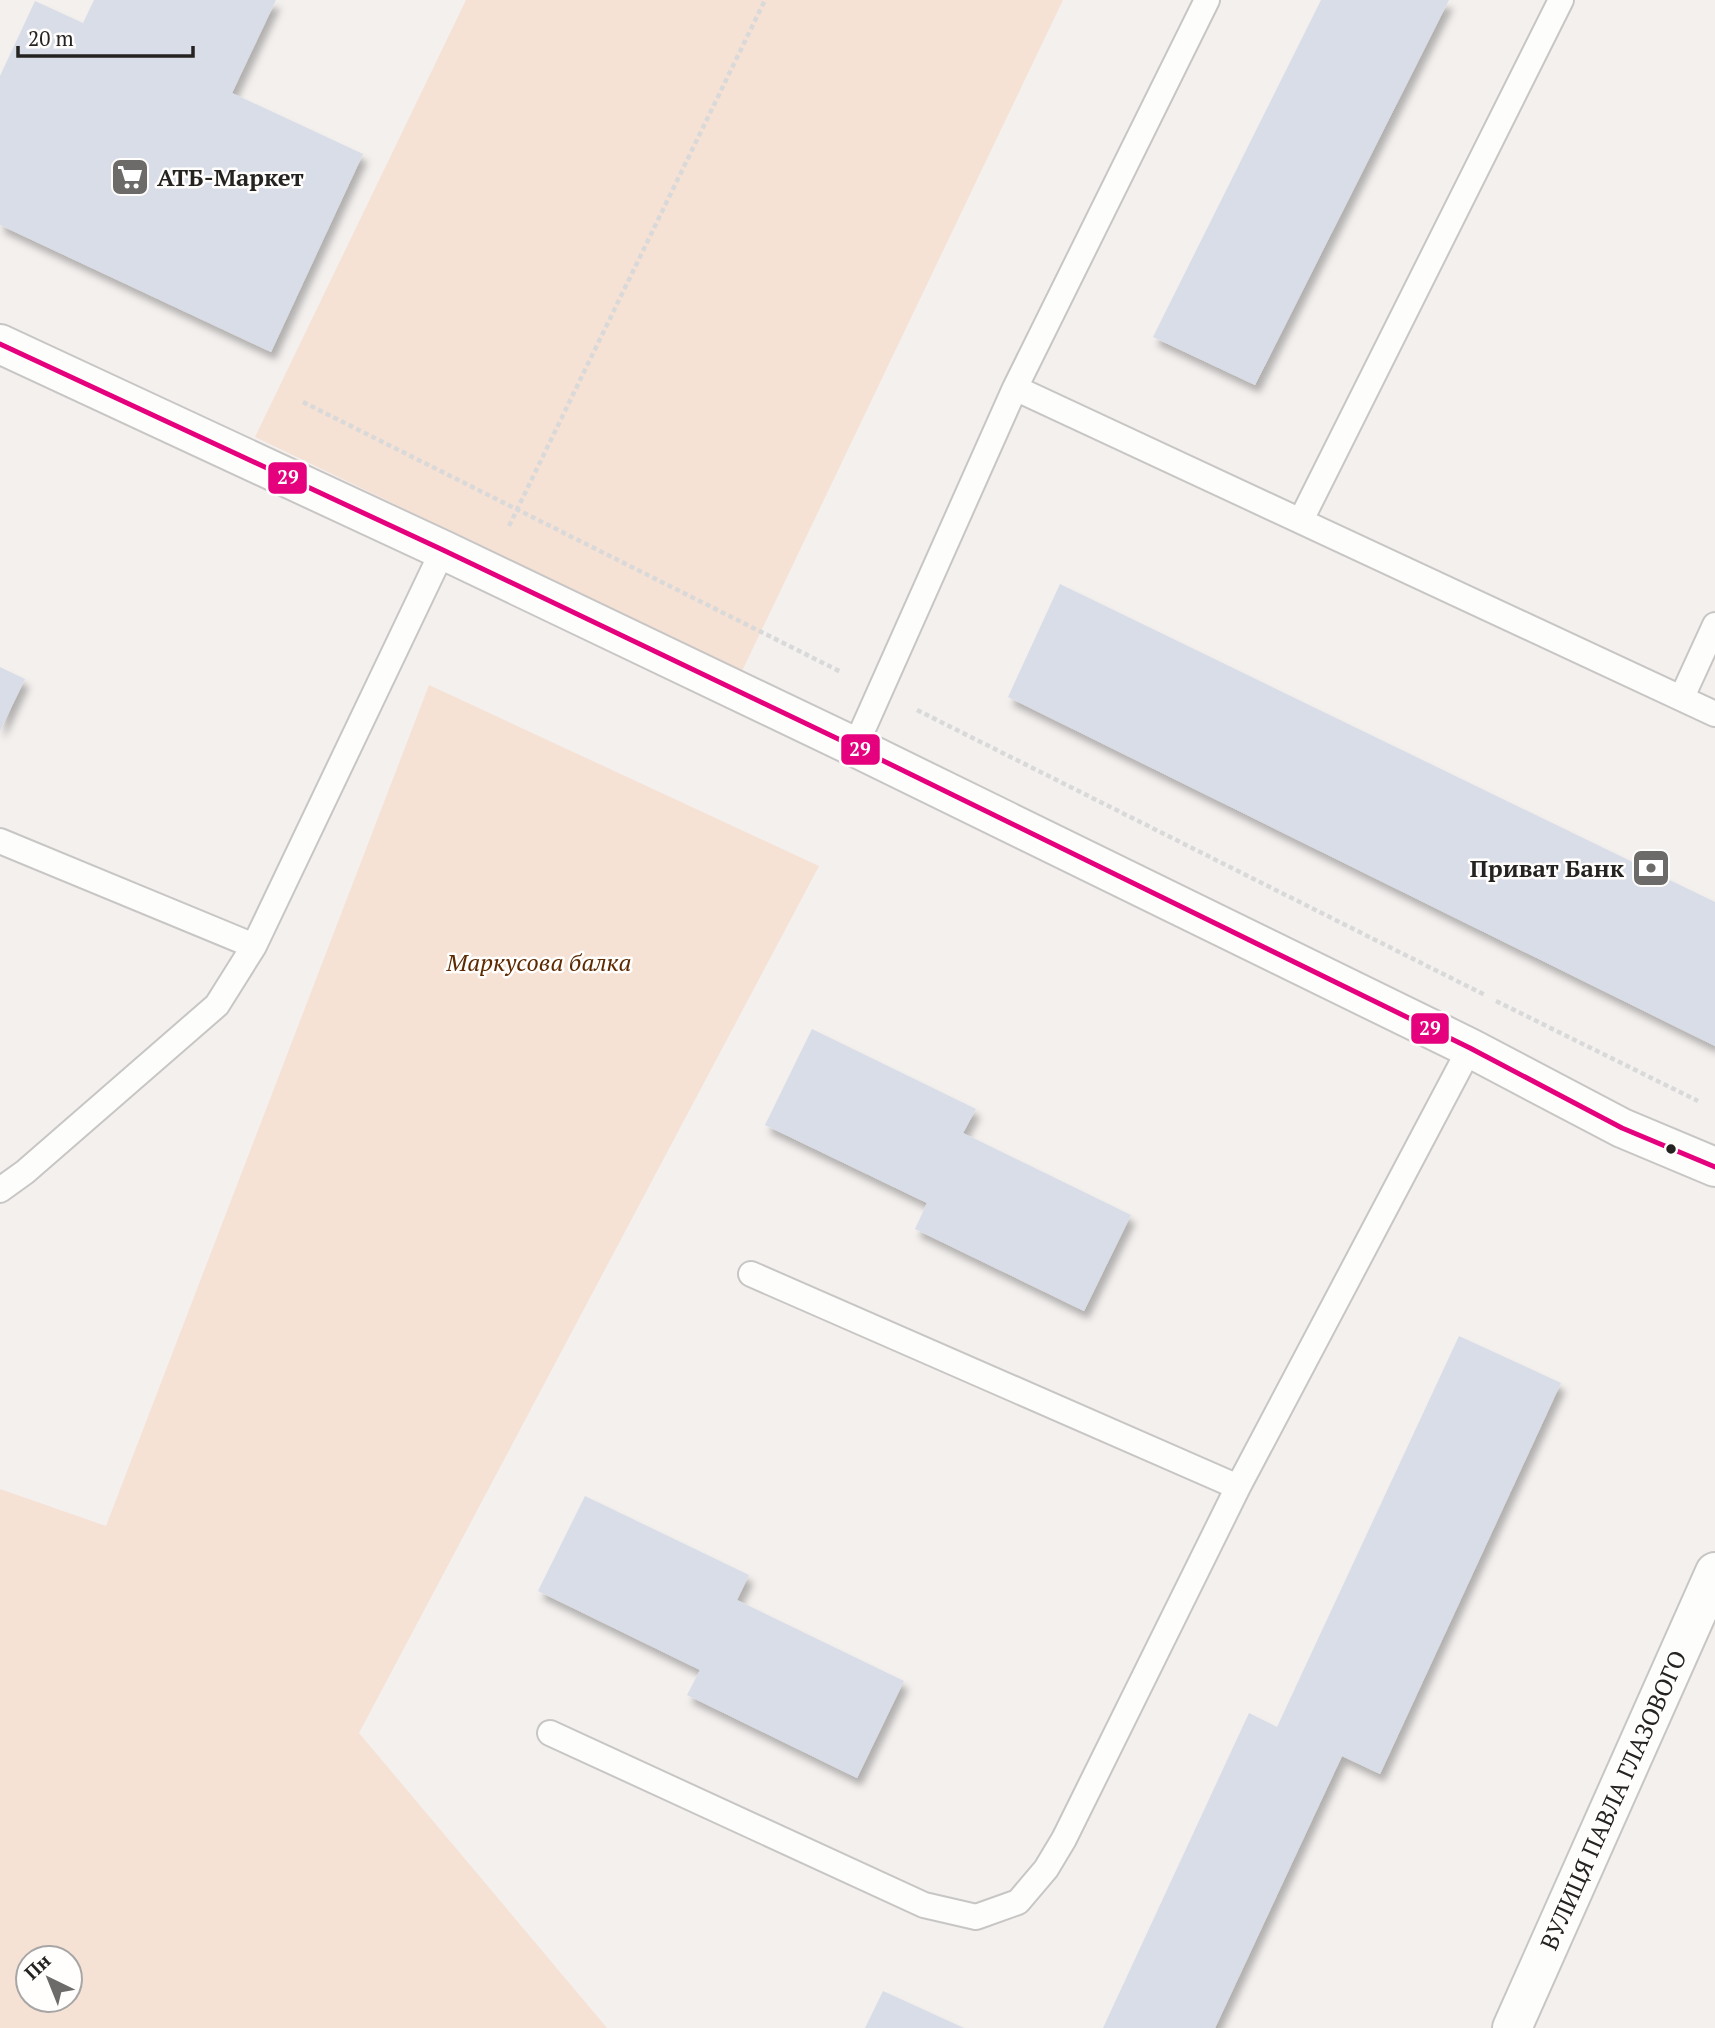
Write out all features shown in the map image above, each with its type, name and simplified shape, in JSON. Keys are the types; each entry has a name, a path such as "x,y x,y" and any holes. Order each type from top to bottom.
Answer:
{"street":[{"path":"0,344 443,550 855,747 1470,1048 1622,1128 1715,1167"},
{"name":"ВУЛИЦЯ ПАВЛА ГЛАЗОВОГО","path":"1512,2028 1715,1572"}],"lane":[{"path":"855,747 1015,388 1207,0"},
{"path":"1301,520 1561,0"},
{"path":"1015,388 1682,696 1715,714"},
{"path":"0,1190 54,1147 217,1005 254,946 443,550"},
{"path":"1682,696 1715,625"},
{"path":"0,841 254,946"},
{"path":"550,1733 925,1905 976,1917 1018,1902 1046,1869 1064,1839 1238,1487 1470,1048"},
{"path":"751,1274 1238,1487"}],"path":[{"path":"487,571 765,0"},
{"path":"303,402 1683,1094"}],"green space":[{"path":"466,0 1063,0 742,671 255,437"},
{"name":"Маркусова балка","path":"429,685 819,866 359,1733 607,2028 0,2028 0,1489 106,1526"}],"building":[{"path":"94,0 276,0 232,93 363,154 271,352 0,225 0,76 35,1 83,23"},
{"path":"1321,0 1449,0 1255,385 1153,337"},
{"path":"1060,584 1715,902 1715,1046 1008,697"},
{"path":"0,667 25,679 0,731"},
{"path":"812,1029 976,1109 963,1133 1131,1215 1084,1311 915,1229 927,1203 765,1125"},
{"path":"1459,1336 1561,1383 1380,1774 1342,1756 1215,2028 1103,2028 1249,1713 1277,1727"},
{"path":"585,1496 749,1575 737,1600 904,1681 857,1778 687,1695 700,1670 538,1591"},
{"path":"883,1991 964,2028 865,2028"}],"transit line":[{"name":"29","path":"0,344 443,550 855,747 1470,1048 1622,1128 1715,1167"}],"place":[{"name":"АТБ-Маркет","path":"130,177"},
{"name":"Приват Банк","path":"1651,868"}]}
